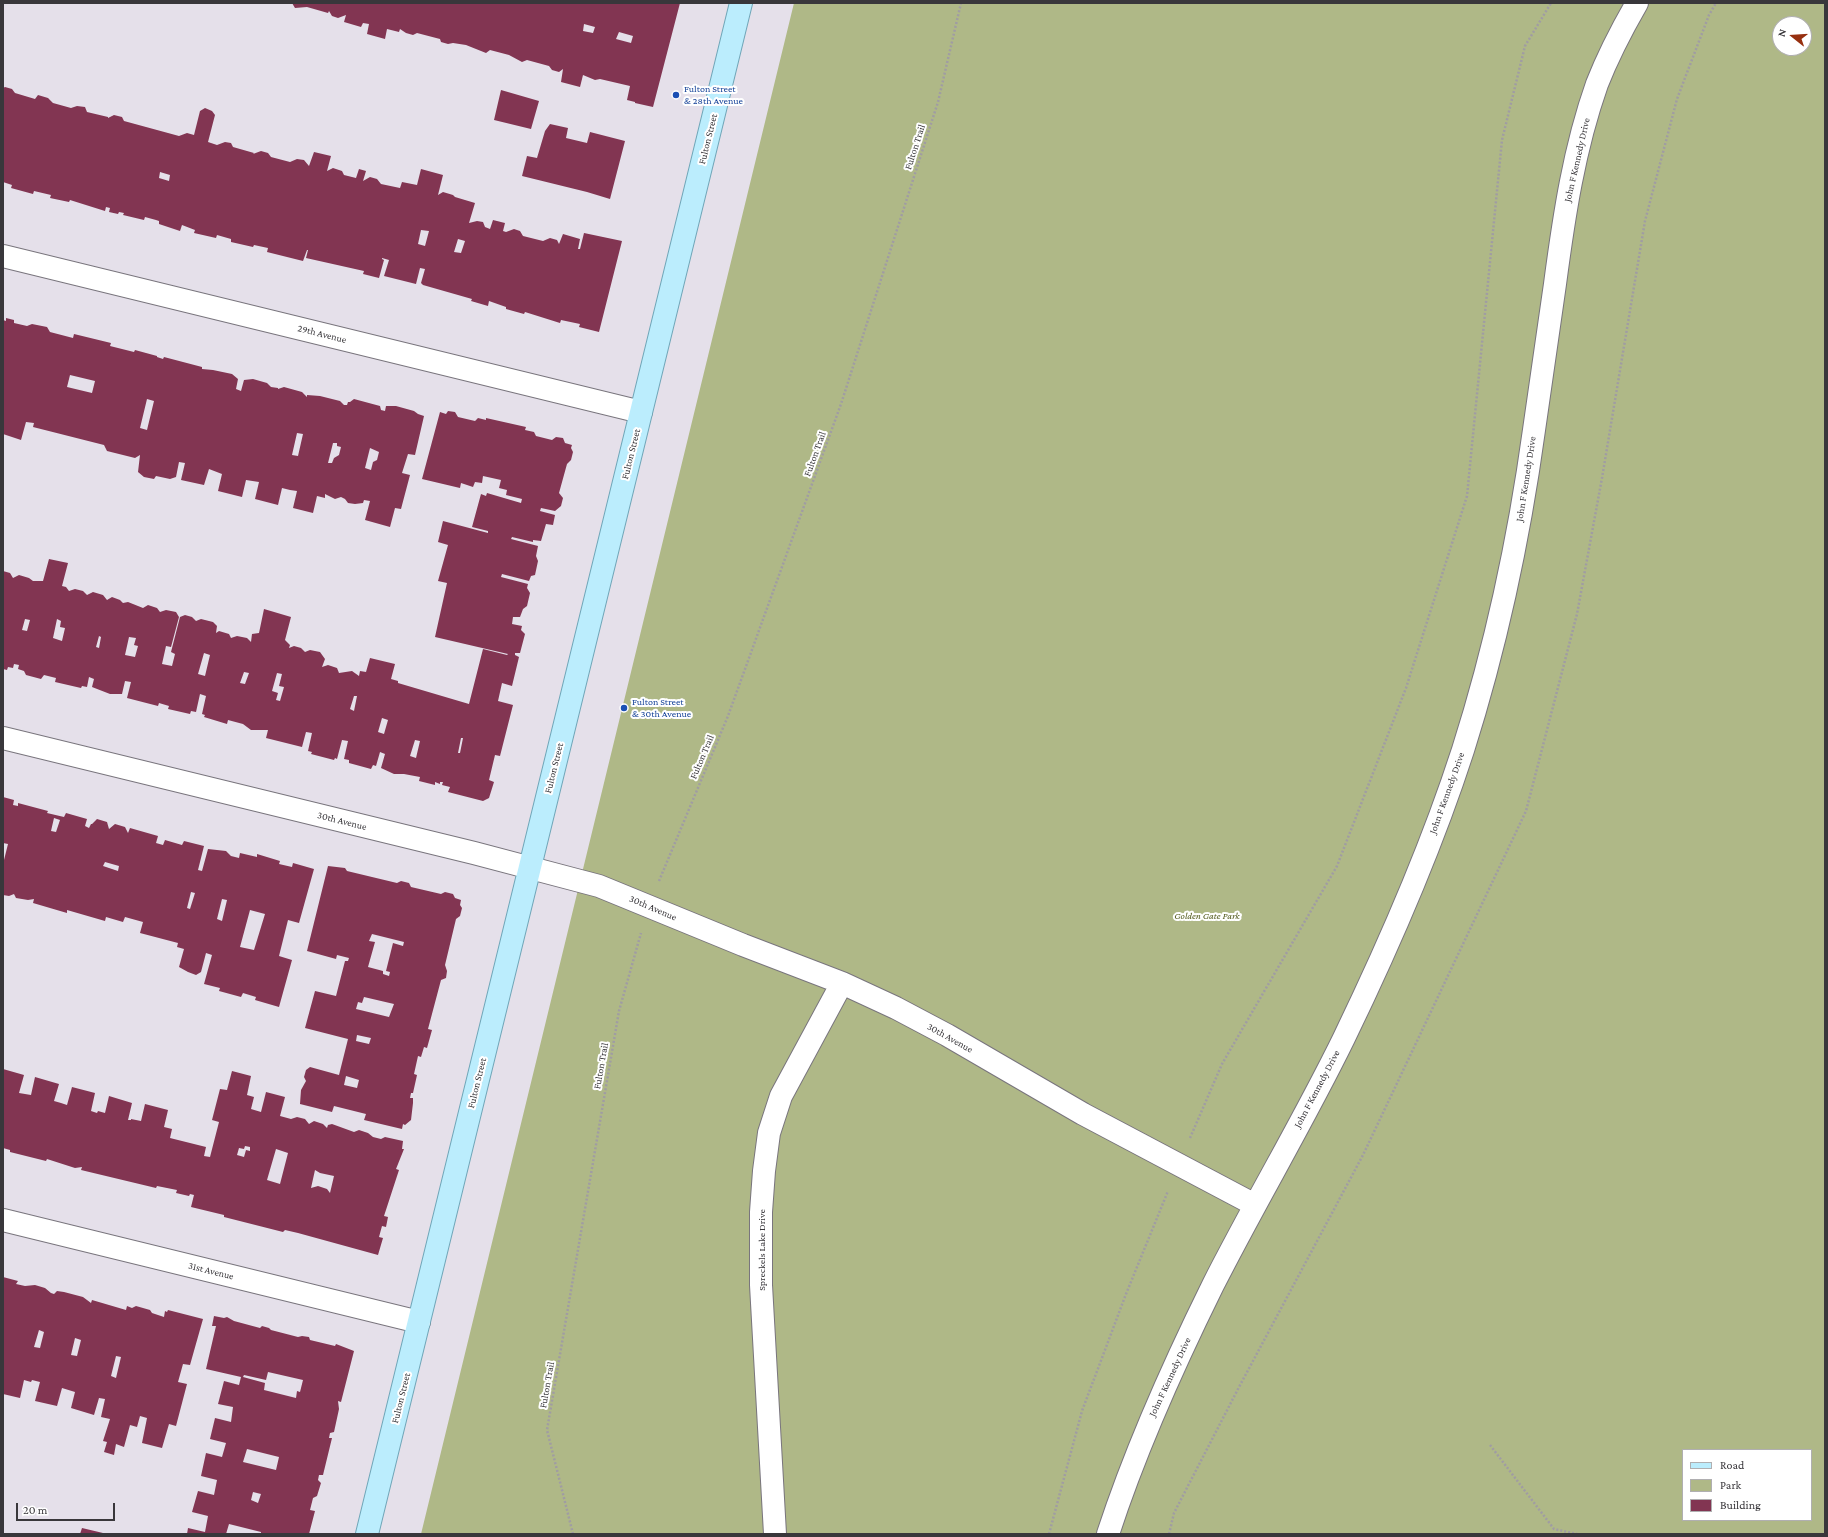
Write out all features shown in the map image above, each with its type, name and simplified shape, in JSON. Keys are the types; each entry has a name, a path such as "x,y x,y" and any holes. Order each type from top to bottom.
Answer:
{"main road":[{"name":"Fulton Street","path":"367,1534 741,3"}],"street":[{"name":"John F Kennedy Drive","path":"1108,1534 1122,1492 1153,1412 1214,1283 1343,1041 1377,969 1407,900 1461,755 1485,678 1506,595 1532,444 1569,187 1581,134 1598,81 1621,31 1637,3"},
{"name":"29th Avenue","path":"3,256 641,412"},
{"name":"30th Avenue","path":"3,738 530,867 599,886 743,946 842,983 947,1035 1083,1114 1255,1205"},
{"name":"Spreckels Lake Drive","path":"775,1534 761,1285 761,1212 765,1164 769,1133 781,1096 842,983"},
{"name":"31st Avenue","path":"3,1220 419,1322"}],"path":[{"name":"Fulton Trail","path":"573,1534 547,1430 619,1011 649,906 728,716 841,404 938,102 961,3"},
{"path":"1188,1144 1222,1064 1337,866 1413,666 1467,496 1502,140 1525,46 1551,3"},
{"path":"1049,1534 1082,1411 1126,1294 1168,1191"},
{"path":"1490,1445 1554,1529 1577,1534"}],"green space":[{"name":"Golden Gate Park","path":"794,3 1825,3 1825,1534 421,1534"}],"building":[{"path":"292,3 680,3 653,107 627,100 630,86 600,79 595,80 583,75 580,87 561,82 563,69 559,72 552,70 549,66 527,60 522,62 509,55 490,50 486,53 466,45 453,43 448,44 441,42 440,39 417,33 413,35 400,29 399,32 387,29 385,39 367,34 369,24 363,23 361,27 344,22 346,15 338,18 332,16 329,11 328,13 307,7 295,8","holes":["584,24 595,27 593,33 583,31","619,32 633,36 631,43 616,39"]},
{"path":"5,87 12,89 15,93 35,99 38,95 48,98 53,103 71,108 77,106 85,107 87,112 108,118 114,115 122,117 124,121 179,136 187,133 194,135 200,111 205,108 212,111 215,115 208,142 217,145 225,142 231,143 233,147 254,153 253,154 261,151 268,153 271,157 290,162 297,159 304,160 309,166 314,152 331,156 327,171 333,168 342,171 344,175 356,178 359,169 366,171 363,181 370,177 377,179 381,184 400,188 402,182 417,185 421,169 443,175 438,195 443,192 475,203 469,223 477,221 483,222 485,227 490,229 493,220 505,223 503,231 506,232 514,229 520,231 523,236 543,241 550,238 557,240 559,244 563,234 580,239 578,249 580,249 584,233 622,241 599,332 579,327 580,324 561,320 560,323 525,312 524,314 506,309 506,307 489,301 488,306 471,301 472,299 423,285 421,283 425,269 420,268 416,284 384,276 389,260 382,258 384,260 379,278 363,274 364,271 306,258 308,250 303,261 267,252 268,248 254,245 253,247 231,242 231,239 217,235 216,238 194,233 195,230 182,225 180,231 159,224 159,221 145,217 144,220 123,215 124,213 119,212 118,214 109,212 110,208 106,207 105,211 70,200 69,202 50,198 51,195 34,191 33,194 11,188 12,185 3,182 3,88","holes":["160,172 170,175 169,181 159,178","421,230 429,231 425,246 418,244","458,239 465,241 461,253 454,252"]},
{"path":"501,90 539,101 531,129 494,120"},
{"path":"550,124 568,128 566,138 587,143 590,132 625,141 610,199 522,176 527,156 537,158 545,131"},
{"path":"6,318 14,320 14,323 27,326 32,324 47,327 50,332 73,338 74,334 111,343 110,346 134,352 135,350 163,359 164,357 202,367 202,369 232,374 238,379 236,389 241,391 244,380 253,379 267,383 271,387 278,389 284,387 302,392 307,397 307,395 320,396 340,401 344,405 347,405 348,402 354,399 380,406 381,410 385,411 386,406 396,406 414,411 424,416 415,455 408,454 402,473 410,475 401,509 395,508 390,527 365,520 370,501 364,500 363,503 355,504 348,503 341,497 335,499 325,494 325,498 317,496 313,513 293,508 297,491 282,488 278,505 255,499 259,482 246,480 242,497 218,491 222,474 209,469 204,485 181,480 185,463 179,462 176,477 170,479 156,476 154,479 144,477 138,472 140,455 135,458 107,451 104,445 33,427 34,423 26,422 21,440 3,434 3,320 6,321","holes":["70,375 95,381 92,393 67,387","147,399 154,401 147,430 140,428","297,433 303,434 298,456 292,455","333,443 337,443 337,446 341,447 339,455 334,458 332,463 328,463","370,448 379,452 377,460 373,462 371,470 365,468"]},
{"path":"448,411 455,412 458,417 475,421 478,418 486,420 486,418 526,427 525,430 534,432 536,436 552,440 556,437 563,438 565,443 572,445 571,448 573,452 571,460 567,464 559,493 563,498 561,506 555,511 541,508 540,511 555,515 553,525 546,524 541,541 533,540 533,542 512,537 511,539 538,546 536,556 538,561 535,575 531,576 529,581 502,574 501,577 528,584 527,588 530,593 527,606 523,609 520,617 513,617 512,624 522,626 521,630 525,634 520,653 515,653 515,655 519,657 512,686 502,683 498,701 513,705 500,756 495,755 489,780 494,782 489,798 483,801 448,792 450,787 442,785 443,782 440,782 440,784 435,782 435,785 419,781 420,777 394,774 381,768 385,754 380,752 376,766 373,765 371,769 349,763 349,760 344,759 348,741 342,740 337,759 335,758 334,760 311,754 312,752 308,751 312,733 306,732 302,747 266,738 268,730 251,730 243,724 228,720 227,724 204,717 205,715 202,714 206,696 200,694 196,712 191,711 190,714 168,709 169,706 159,703 158,706 127,698 131,682 125,681 122,694 110,694 92,687 94,679 89,677 87,687 82,686 81,688 55,682 56,678 44,675 41,679 26,675 24,671 18,669 19,665 14,664 13,668 8,667 7,670 3,669 3,571 10,573 13,578 19,575 33,581 43,581 49,559 68,563 62,586 66,587 69,591 75,589 83,591 87,595 93,592 103,595 107,600 112,597 123,603 128,602 143,608 148,605 157,608 160,612 166,610 176,612 179,617 171,647 166,646 162,664 172,666 175,654 171,652 180,617 185,615 192,617 196,621 201,619 213,622 217,626 216,633 219,631 229,634 231,638 237,636 247,638 251,642 252,634 259,633 264,609 291,617 285,640 290,645 289,648 294,646 301,648 305,652 310,650 320,652 325,659 322,667 328,665 337,668 339,673 352,671 359,676 360,671 366,672 370,658 395,664 391,679 398,681 398,683 469,704 483,649 508,654 435,637 447,583 438,581 448,545 438,542 443,521 488,533 488,531 472,527 481,494 486,496 487,493 521,503 522,499 506,495 507,490 499,488 501,480 483,476 482,483 475,482 473,487 461,483 460,488 422,479 440,412 446,414","holes":["25,619 30,620 27,631 22,630","57,619 61,621 60,627 65,628 62,641 53,638","99,636 101,637 99,648 96,647","129,637 136,638 134,645 138,646 135,657 125,655","204,653 210,655 205,676 198,674","244,672 249,673 245,684 240,683","277,673 282,674 279,686 284,687 280,701 276,700 278,693 272,691","354,696 357,696 354,711 350,709","382,718 388,720 384,734 378,732","461,738 463,738 460,753 458,753","415,740 420,741 416,758 410,756"]},
{"path":"3,797 14,800 13,805 18,806 18,803 64,817 66,813 87,819 85,826 89,828 97,819 107,822 109,829 115,824 125,827 128,833 130,828 158,836 156,843 163,845 165,840 182,845 184,841 204,846 198,870 202,871 208,849 226,851 231,856 239,858 240,853 257,857 257,854 280,861 279,864 292,867 293,863 314,869 299,923 288,920 279,956 292,960 279,1007 255,1000 256,997 243,993 241,997 219,991 220,988 204,984 212,955 206,953 201,972 196,975 188,972 179,967 184,949 177,947 178,943 140,933 143,922 125,917 123,922 106,917 105,921 67,910 67,913 33,903 34,899 28,900 16,898 14,894 9,896 3,895 3,864 8,844 3,843","holes":["54,818 60,820 56,832 51,831","105,862 119,866 118,871 103,866","191,892 195,893 190,909 187,908","222,899 227,900 222,921 217,919","250,910 265,914 254,950 240,947"]},
{"path":"328,866 345,868 347,871 397,883 401,881 409,883 411,887 441,894 445,892 453,894 455,898 461,900 460,905 462,908 460,916 456,919 445,965 447,971 446,978 441,980 428,1029 432,1030 427,1048 424,1047 421,1057 418,1056 414,1074 417,1075 413,1093 411,1093 410,1098 413,1098 411,1120 405,1125 403,1124 402,1129 364,1120 366,1114 334,1106 332,1112 300,1104 301,1090 306,1081 304,1077 306,1070 310,1067 339,1075 348,1039 305,1028 315,991 336,996 345,961 348,961 349,958 337,955 336,959 307,951","holes":["372,934 404,942 403,946 393,943 386,971 390,972 389,976 383,974 383,971 368,967 375,942 369,941","364,997 394,1004 389,1017 356,1009 358,1002 362,1003","357,1035 371,1038 369,1044 356,1041","346,1076 359,1080 357,1088 344,1085"]},
{"path":"3,1069 24,1075 19,1093 31,1095 35,1077 59,1084 54,1101 67,1105 72,1087 95,1093 91,1111 97,1113 98,1111 105,1113 109,1096 132,1103 128,1120 131,1119 141,1121 145,1104 168,1110 164,1127 172,1129 170,1138 206,1147 204,1156 210,1157 219,1122 212,1120 220,1089 227,1090 232,1071 251,1076 247,1095 254,1097 251,1109 261,1112 266,1092 285,1097 280,1116 291,1119 297,1117 305,1119 309,1124 314,1121 323,1124 327,1128 328,1125 332,1124 354,1132 359,1130 381,1139 385,1137 403,1141 402,1149 404,1149 396,1169 399,1170 384,1216 388,1217 386,1227 382,1226 379,1237 383,1238 378,1255 298,1233 285,1230 283,1232 224,1217 224,1215 191,1207 194,1195 190,1194 189,1196 176,1193 177,1190 157,1186 156,1188 81,1170 82,1167 75,1168 47,1159 46,1161 10,1152 10,1150 3,1148","holes":["245,1146 250,1147 250,1151 246,1150 244,1157 237,1155 239,1148 244,1149","276,1149 288,1153 280,1184 267,1180","315,1170 320,1173 334,1176 330,1193 327,1189 318,1186 311,1188"]},
{"path":"3,1277 18,1281 16,1284 25,1286 35,1285 45,1288 54,1294 57,1291 83,1297 91,1303 92,1300 126,1310 127,1306 132,1308 136,1306 150,1310 152,1313 164,1317 165,1311 167,1312 168,1310 203,1319 190,1365 183,1364 178,1382 187,1384 176,1426 169,1424 162,1448 142,1443 147,1418 140,1416 137,1427 130,1425 124,1447 116,1444 114,1455 104,1452 107,1442 103,1441 110,1419 101,1417 105,1399 99,1398 94,1415 71,1408 75,1392 62,1388 57,1406 35,1401 40,1382 32,1380 31,1382 24,1380 20,1398 3,1394","holes":["39,1330 44,1332 40,1348 34,1347","75,1338 81,1340 77,1356 71,1355","116,1356 121,1357 116,1378 111,1376"]},
{"path":"214,1316 224,1318 227,1317 234,1321 260,1328 262,1326 298,1337 309,1337 310,1340 335,1346 336,1344 354,1351 341,1402 338,1401 339,1409 334,1432 330,1433 329,1438 332,1438 323,1475 319,1475 318,1480 321,1483 317,1496 313,1498 310,1510 315,1511 309,1534 261,1534 261,1532 229,1524 226,1534 187,1534 188,1528 205,1532 208,1516 192,1512 198,1491 214,1495 217,1480 201,1476 206,1453 222,1457 226,1443 210,1439 215,1418 231,1422 233,1407 218,1404 224,1381 239,1385 241,1377 206,1369 216,1326 212,1326","holes":["268,1372 303,1380 300,1392 297,1391 296,1398 264,1390 265,1383 243,1377 244,1375 266,1380","247,1449 279,1457 276,1470 243,1462","253,1492 261,1494 258,1503 251,1500"]},
{"path":"82,1528 103,1533 103,1534 80,1534"}],"place":[{"name":"Fulton Street & 28th Avenue","path":"676,95"},
{"name":"Fulton Street & 30th Avenue","path":"624,708"}]}
